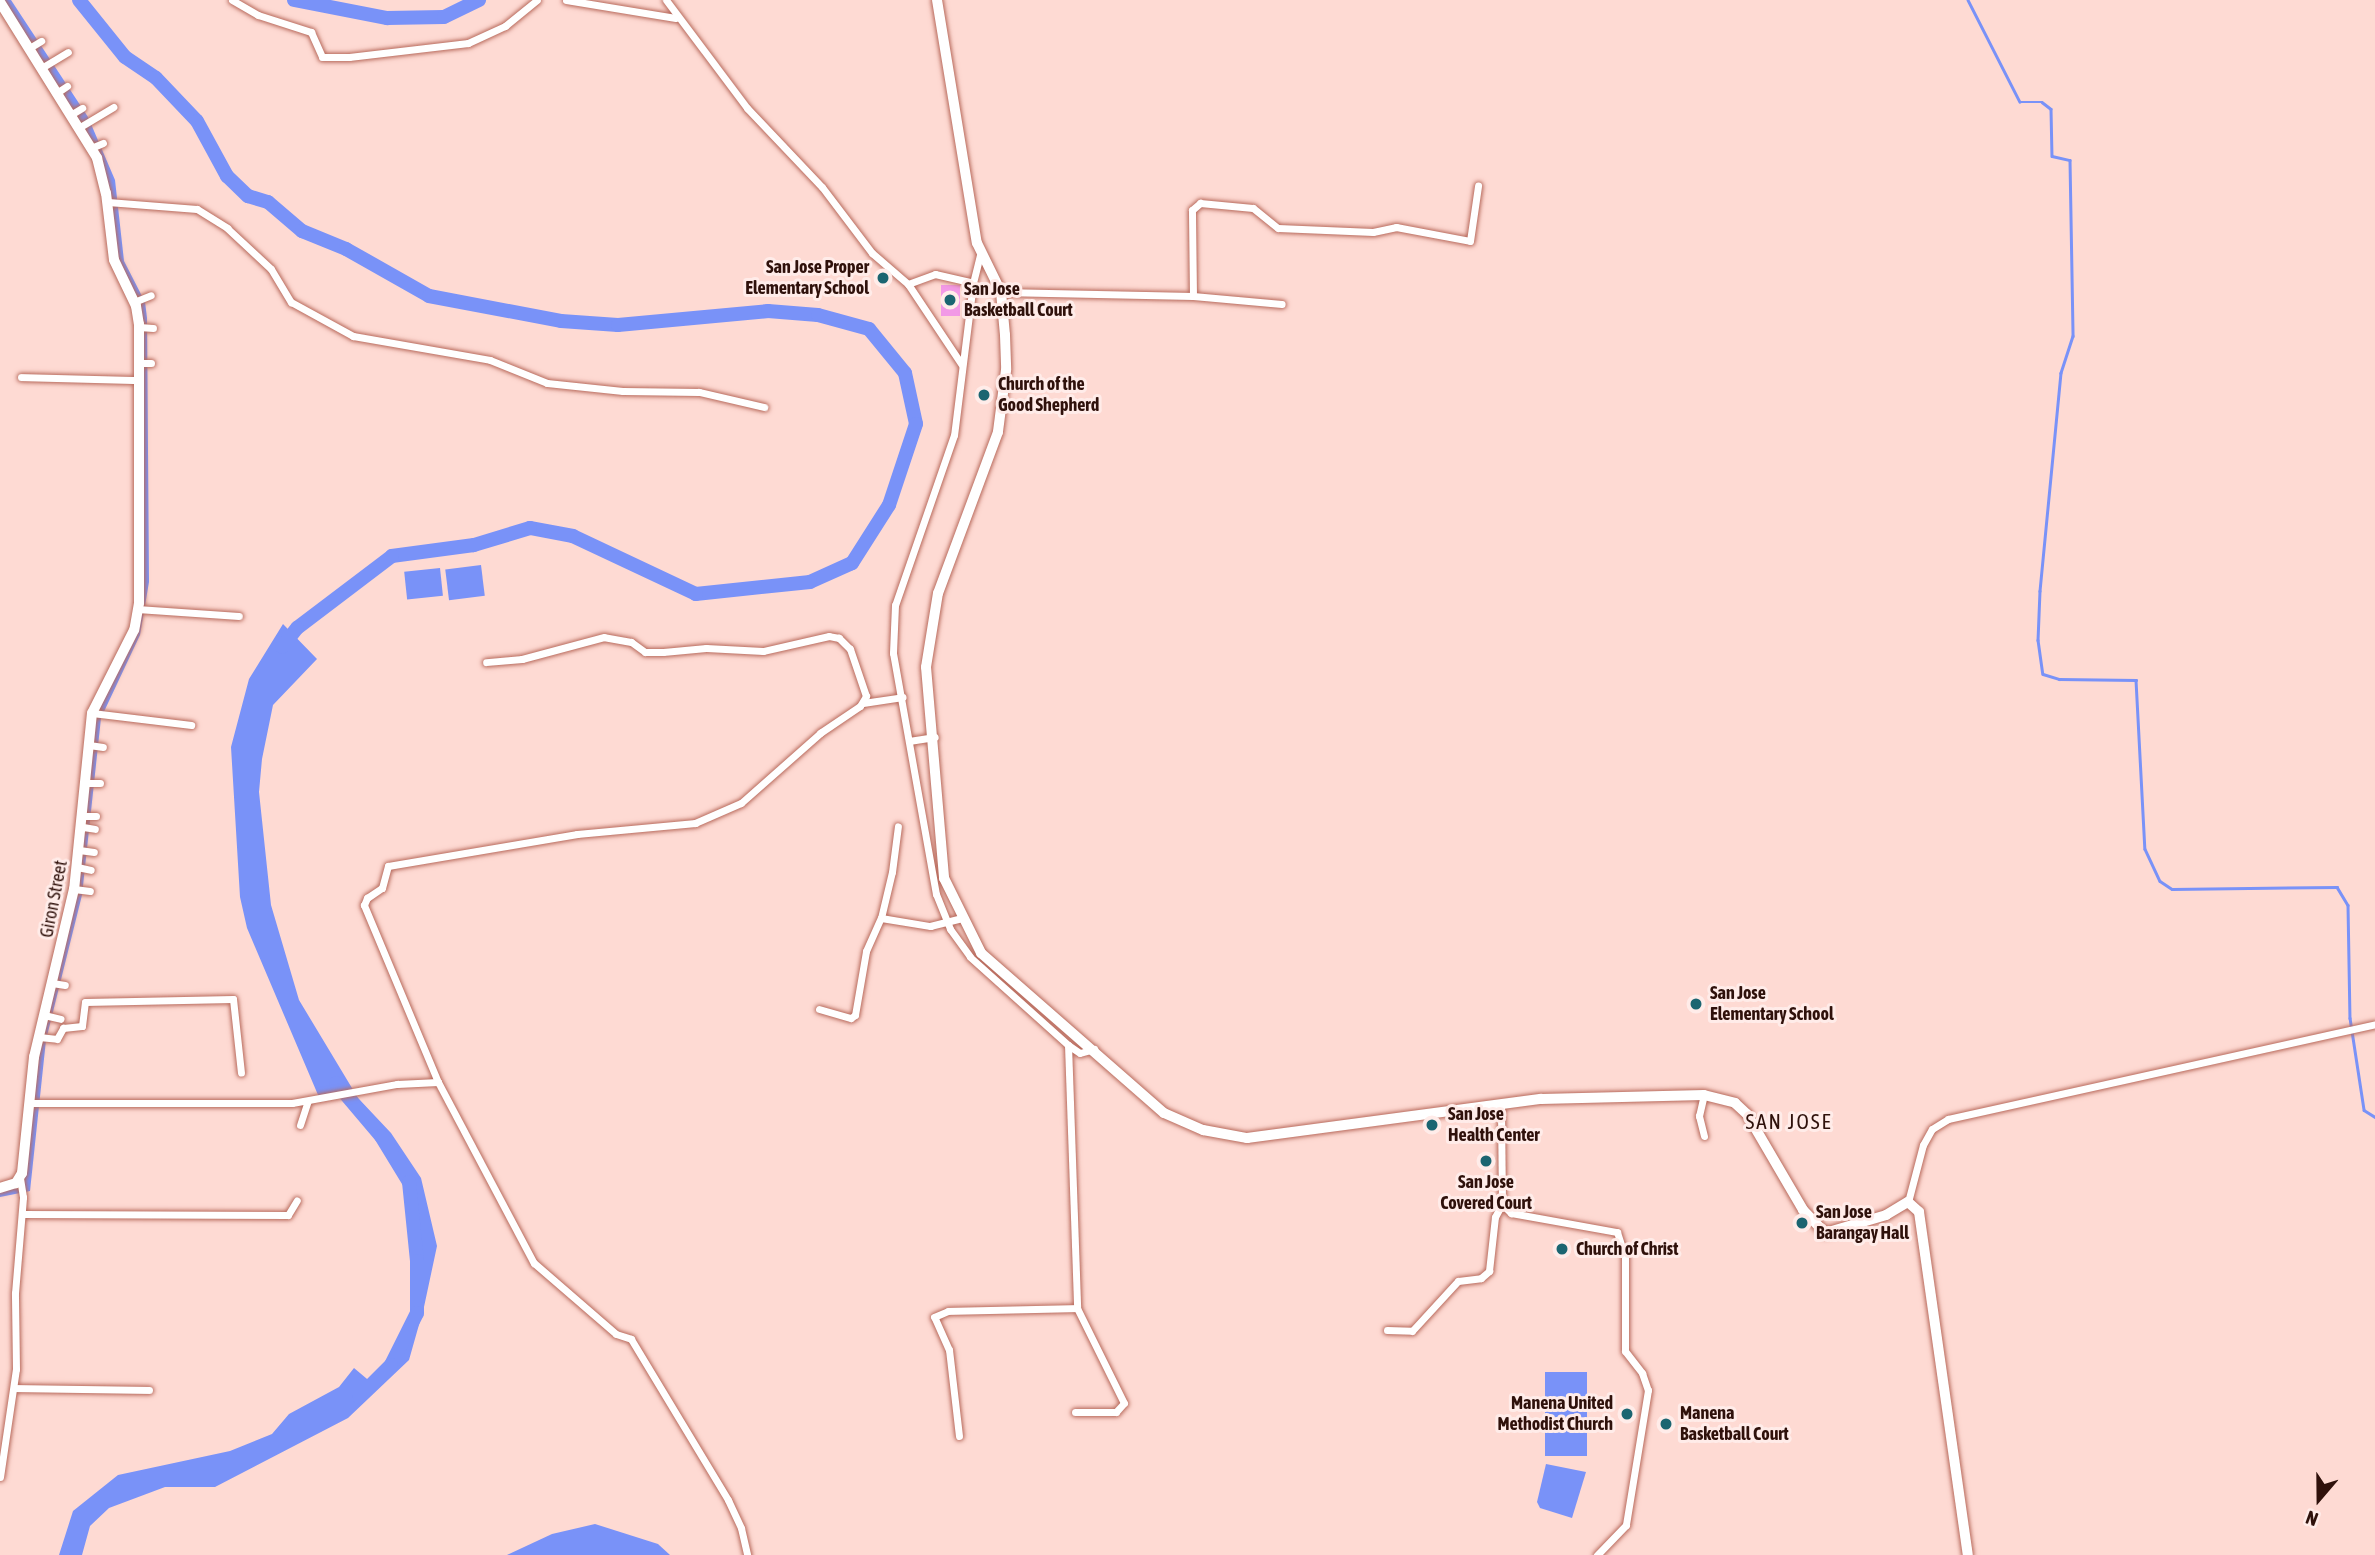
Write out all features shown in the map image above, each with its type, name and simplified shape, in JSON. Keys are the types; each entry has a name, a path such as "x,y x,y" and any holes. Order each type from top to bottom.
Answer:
{"street":[{"path":"232,0 258,15 311,32 321,57 349,57 468,43 505,26 537,0"},
{"path":"566,0 676,18"},
{"path":"666,0 676,18 747,108 845,214 872,253 908,284 962,365"},
{"path":"937,0 980,254 1001,292 1006,370 999,432 938,593 926,667 935,737 944,878 961,918 981,953 1094,1048 1164,1113 1203,1130 1247,1138 1607,1094 1704,1095 1735,1103 1746,1114 1803,1210 1825,1233 1886,1215 1909,1202 1923,1145 1931,1129 1948,1119 2375,1024"},
{"name":"Giron Street","path":"0,2 11,10 35,45 62,89 73,114 96,146 103,161 112,201 114,260 133,296 140,327 141,609 133,641 97,714 91,746 76,889 46,1015 21,1183"},
{"path":"47,65 68,52"},
{"path":"81,126 113,107"},
{"path":"73,114 82,108"},
{"path":"1193,296 1192,210 1200,203 1253,208 1278,228 1373,232 1396,227 1470,241 1478,186"},
{"path":"112,201 134,206 197,209 227,228 271,270 291,302 353,336 490,360 547,383 623,391 699,392 764,407"},
{"path":"980,254 973,283 954,435 895,605 893,653 903,697 936,894 947,922 970,957 1068,1045 1080,1053 1094,1048"},
{"path":"908,284 935,274 973,283"},
{"path":"133,296 140,287"},
{"path":"1001,292 1193,296 1282,304"},
{"path":"133,296 148,296"},
{"path":"140,327 153,328"},
{"path":"140,363 151,363"},
{"path":"21,377 139,380"},
{"path":"141,609 239,616"},
{"path":"486,662 522,659 604,637 631,642 645,652 663,653 706,648 763,651 829,636 839,638 850,649 866,696 863,703"},
{"path":"747,1555 741,1528 728,1500 631,1339 616,1334 534,1264 446,1089 438,1082 364,905 367,898 380,892 388,866 577,834 695,823 741,803 820,733 863,703 903,697"},
{"path":"97,714 191,725"},
{"path":"909,741 935,737"},
{"path":"91,746 103,747"},
{"path":"88,783 100,783"},
{"path":"95,829 85,822 96,816"},
{"path":"820,1009 854,1017 866,951 881,918 898,826"},
{"path":"81,850 94,852"},
{"path":"79,868 91,870"},
{"path":"76,889 90,891"},
{"path":"881,918 930,926 961,918"},
{"path":"54,983 65,985"},
{"path":"42,1037 57,1039 63,1028 82,1026 85,1002 233,999 241,1073"},
{"path":"46,1015 61,1019"},
{"path":"1068,1045 1077,1308 1124,1403 1116,1412 1075,1412"},
{"path":"34,1103 308,1101 438,1082"},
{"path":"1704,1095 1699,1116 1704,1136"},
{"path":"300,1125 308,1101"},
{"path":"1387,1330 1412,1331 1458,1281 1486,1275 1495,1244 1495,1217 1502,1203 1501,1106"},
{"path":"0,1188 21,1183 23,1197 14,1388 0,1477"},
{"path":"22,1214 288,1215 297,1199"},
{"path":"1909,1202 1919,1212 1968,1555"},
{"path":"1502,1203 1511,1213 1617,1232 1625,1256 1625,1351 1642,1373 1648,1390 1626,1525 1597,1555"},
{"path":"959,1436 949,1350 934,1317 948,1311 1077,1308"},
{"path":"14,1388 149,1390"}],"shaded area":[{"name":"San Jose Basketball Court","path":"941,285 960,285 960,316 941,316"}],"water":[{"path":"1,0 11,0 88,117 115,180 124,261 145,302 147,318 149,582 140,635 101,718 82,895 46,1040 30,1191 0,1197 0,1192 23,1184 25,1176 41,1042 80,872 95,717 135,634 142,324 117,264 107,182 57,85"},
{"path":"481,565 485,596 449,600 445,569"},
{"path":"440,568 443,596 407,600 404,572"},
{"path":"283,624 317,659 273,705 262,759 259,792 271,905 299,1000 358,1098 391,1133 421,1178 437,1246 424,1307 409,1360 348,1418 215,1487 165,1487 109,1508 90,1526 82,1555 59,1555 73,1511 118,1475 230,1451 272,1434 289,1414 339,1387 354,1368 373,1384 391,1365 417,1313 409,1182 381,1136 343,1091 321,1102 247,928 240,897 231,747 249,679"},
{"path":"1545,1372 1587,1372 1587,1456 1545,1456"},
{"path":"1546,1464 1586,1472 1572,1518 1540,1508 1537,1502"},
{"path":"595,1524 658,1544 670,1555 507,1555 552,1534"}],"waterway":[{"path":"79,0 125,57 156,78 197,121 227,176 248,196 268,202 302,231 346,249 429,296 561,321 618,325 768,311 818,315 869,329 905,373 916,424 889,505 852,563 810,582 696,594 573,536 530,528 474,545 392,556 297,628 282,647"},
{"path":"294,0 387,18 444,17 479,0"},
{"path":"1968,0 2020,102 2042,102 2051,109 2052,156 2070,160 2073,336 2061,373 2040,591 2038,640 2043,674 2059,679 2136,680 2145,849 2160,881 2172,889 2337,887 2348,905 2350,1018 2364,1110 2375,1117"},
{"path":"336,1083 381,1136 409,1182 417,1261 417,1313 391,1365 359,1397"}],"place":[{"name":"San Jose Proper Elementary School","path":"883,278"},
{"name":"San Jose Basketball Court","path":"950,300"},
{"name":"Church of the Good Shepherd","path":"984,395"},
{"name":"San Jose Elementary School","path":"1696,1004"},
{"name":"San Jose Health Center","path":"1432,1125"},
{"name":"San Jose Covered Court","path":"1486,1161"},
{"name":"San Jose Barangay Hall","path":"1802,1223"},
{"name":"Church of Christ","path":"1562,1249"},
{"name":"Manena United Methodist Church","path":"1627,1414"},
{"name":"Manena Basketball Court","path":"1666,1424"}],"district":[{"name":"SAN JOSE","path":"1789,1121"}]}
